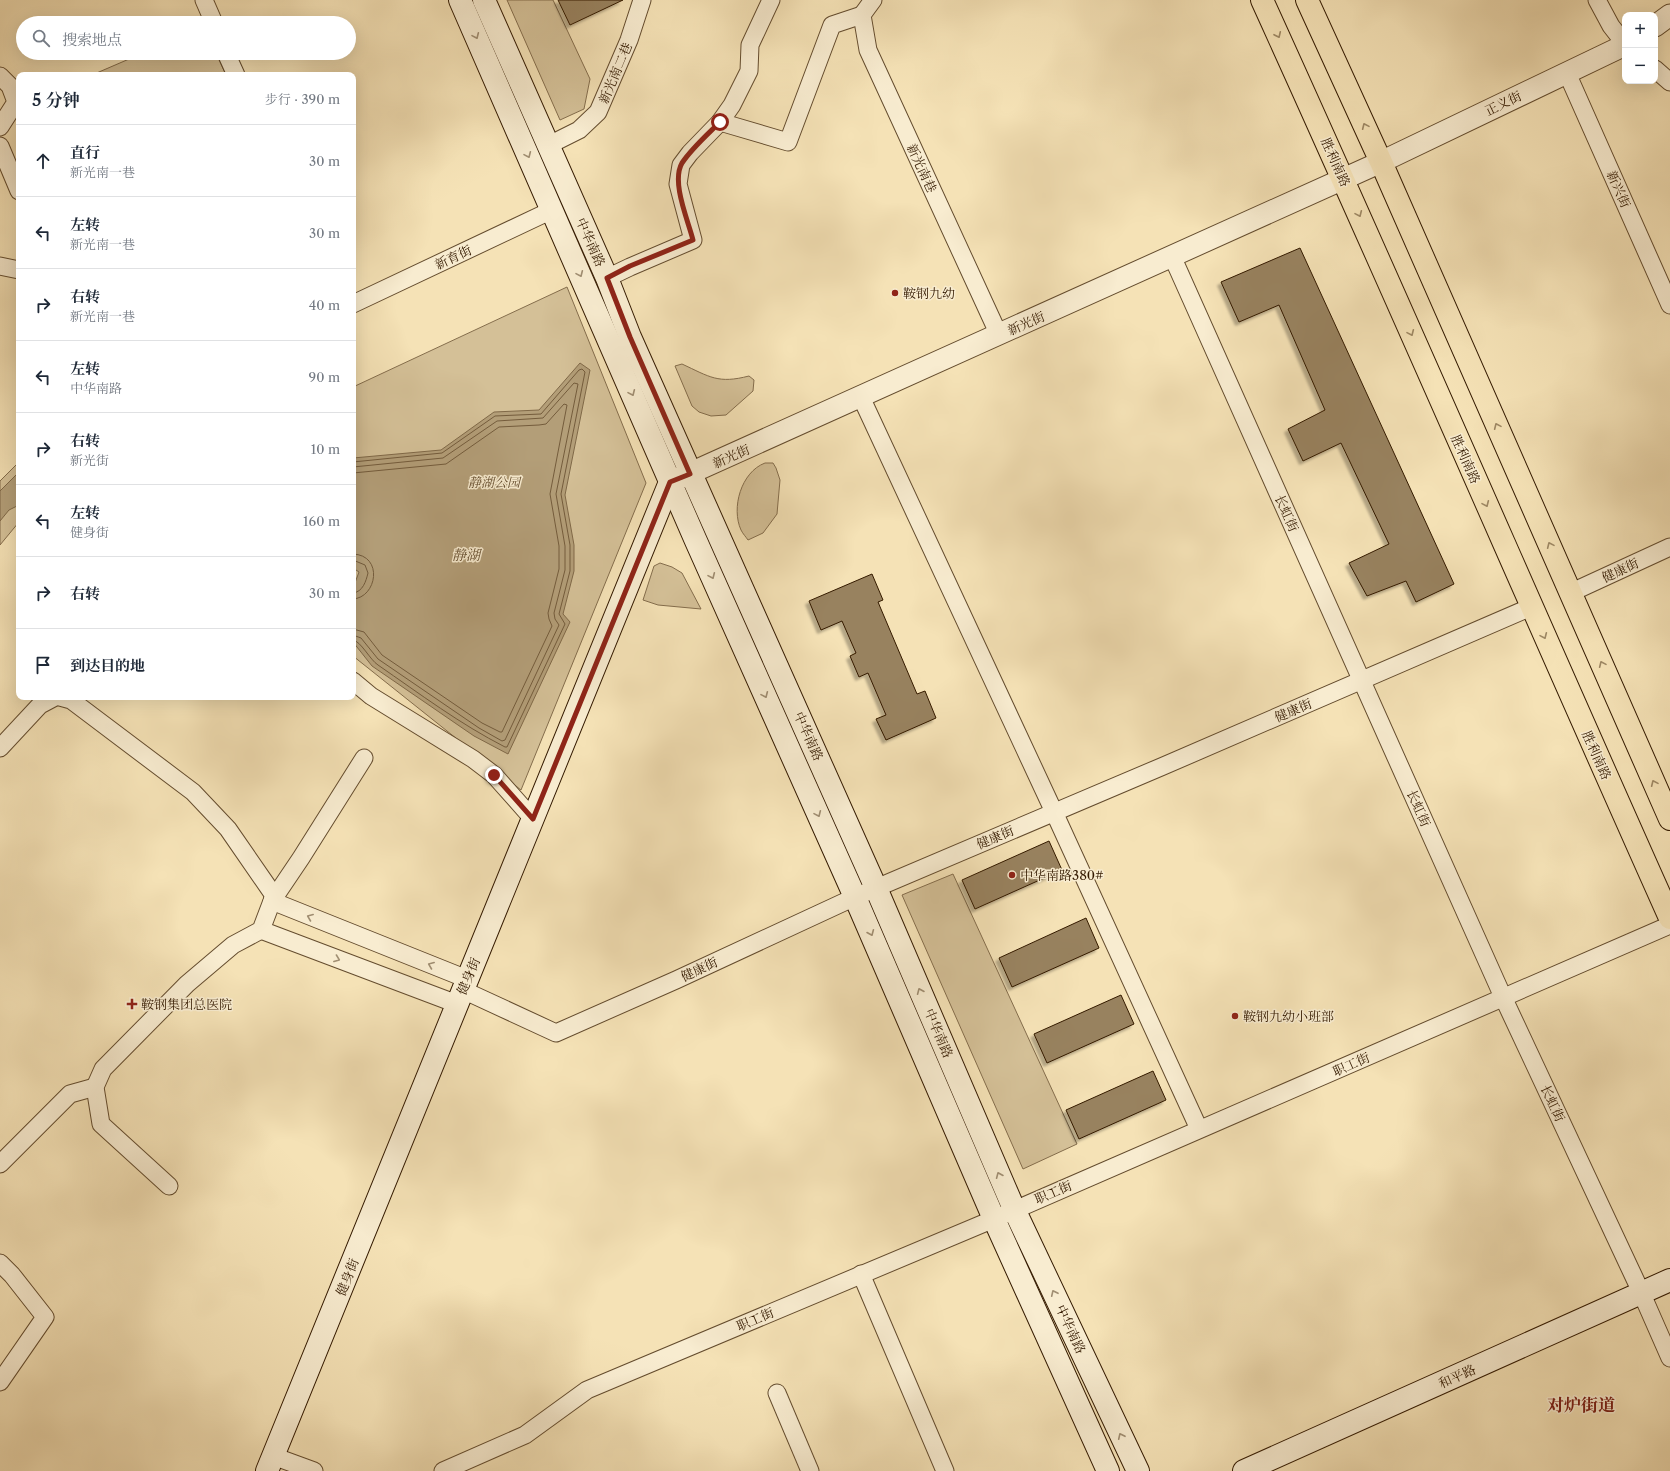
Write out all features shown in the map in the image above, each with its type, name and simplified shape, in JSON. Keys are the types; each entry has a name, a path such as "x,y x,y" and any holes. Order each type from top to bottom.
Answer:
{"main road":[{"name":"中华南路","path":"460,0 670,482 855,897 994,1219 1108,1471"},
{"name":"中华南路","path":"484,0 607,278 630,337 690,474 876,888 1014,1209 1138,1471"},
{"name":"胜利南路","path":"1262,0 1343,179 1531,607 1670,918"},
{"path":"1307,0 1381,162 1670,819"},
{"name":"健身街","path":"270,1463 670,482"},
{"name":"和平路","path":"1244,1471 1670,1280"}],"street":[{"path":"204,0 211,16"},
{"name":"新光南二巷","path":"549,145 579,130 598,112 608,92 629,40 642,0"},
{"path":"607,278 630,266 693,240 678,184 681,165 690,153 720,122 732,105 749,70 750,45 771,0"},
{"path":"720,122 788,142 832,25 862,15 874,0"},
{"path":"1597,0 1611,26 1622,40"},
{"name":"新光南巷","path":"862,15 868,50 999,335"},
{"path":"1658,24 1670,15"},
{"name":"正义街","path":"1381,162 1622,46"},
{"path":"229,60 235,72"},
{"path":"1658,72 1670,82"},
{"name":"新兴街","path":"1567,73 1670,305"},
{"path":"0,76 10,86 16,102 0,127"},
{"path":"0,146 16,183"},
{"name":"新光街","path":"670,482 1381,162"},
{"name":"新育街","path":"356,303 552,210"},
{"name":"长虹街","path":"1172,256 1503,997 1641,1292 1670,1358"},
{"path":"0,266 16,269"},
{"path":"861,397 1054,812 1199,1129"},
{"name":"健康街","path":"1570,593 1670,547"},
{"name":"健康街","path":"462,991 556,1032 676,980 855,897 1531,607"},
{"path":"356,684 371,696 473,759 494,775 533,819"},
{"path":"0,748 40,705 49,700"},
{"path":"71,700 193,792 228,829 273,899 462,991"},
{"path":"169,1186 101,1124 95,1087 102,1069 187,984 233,945 261,930 273,899 301,858 364,758"},
{"name":"职工街","path":"443,1471 525,1435 587,1390 994,1219 1670,925"},
{"path":"261,930 462,991"},
{"path":"0,1164 70,1094 95,1087"},
{"path":"0,1263 12,1275 45,1317 0,1382"},
{"path":"861,1274 945,1471"},
{"path":"777,1393 810,1471"},
{"path":"270,1463 314,1471"}],"green space":[{"path":"507,0 553,0 590,79 584,109 560,120"},
{"path":"127,60 219,60 225,72 99,72"},
{"name":"静湖","path":"567,287 646,483 521,790 356,658 356,386"},
{"path":"682,364 714,378 729,379 749,376 754,380 753,391 726,415 711,416 699,412 692,406 675,366"},
{"path":"765,463 773,463 780,480 777,514 763,533 748,540 741,530 738,521 737,512 740,492 744,482 750,474"},
{"path":"16,465 16,526 0,545 0,481"},
{"path":"660,563 672,567 682,573 701,609 658,605 643,600 654,566"},
{"path":"953,874 1077,1144 1023,1169 902,895"}],"water":[{"name":"静湖","path":"580,363 590,370 565,495 574,545 574,571 563,614 570,622 508,754 474,736 372,666 356,646 356,580 359,572 356,570 356,458 441,450 494,412 539,410"},
{"path":"16,475 16,506 9,510 0,521 0,491"}],"building":[{"path":"558,0 623,0 570,25"},
{"path":"1300,248 1454,584 1416,602 1406,581 1367,596 1349,563 1389,544 1341,443 1303,461 1288,429 1325,410 1279,305 1239,322 1221,282"},
{"path":"872,574 883,600 878,602 917,694 925,691 936,718 886,740 876,719 886,715 868,673 859,677 850,656 856,653 842,621 821,630 809,601"},
{"name":"中华南路380#","path":"1049,841 1062,870 975,909 962,880"},
{"path":"1086,918 1099,948 1012,987 999,958"},
{"path":"1121,995 1134,1024 1047,1063 1034,1034"},
{"path":"1153,1071 1166,1100 1079,1139 1066,1110"}],"place":[{"name":"鞍钢九幼","path":"895,293"},
{"name":"中华南路380#","path":"1012,875"},
{"name":"鞍钢集团总医院","path":"132,1004"},
{"name":"鞍钢九幼小班部","path":"1235,1016"}],"district":[{"name":"对炉街道","path":"1581,1405"}],"route":[{"path":"494,775 533,819 670,482 690,474 630,337 607,278 630,266 693,240 678,184 681,165 690,153 720,122"}],"park label":[{"name":"静湖公园","path":"494,482"}]}
